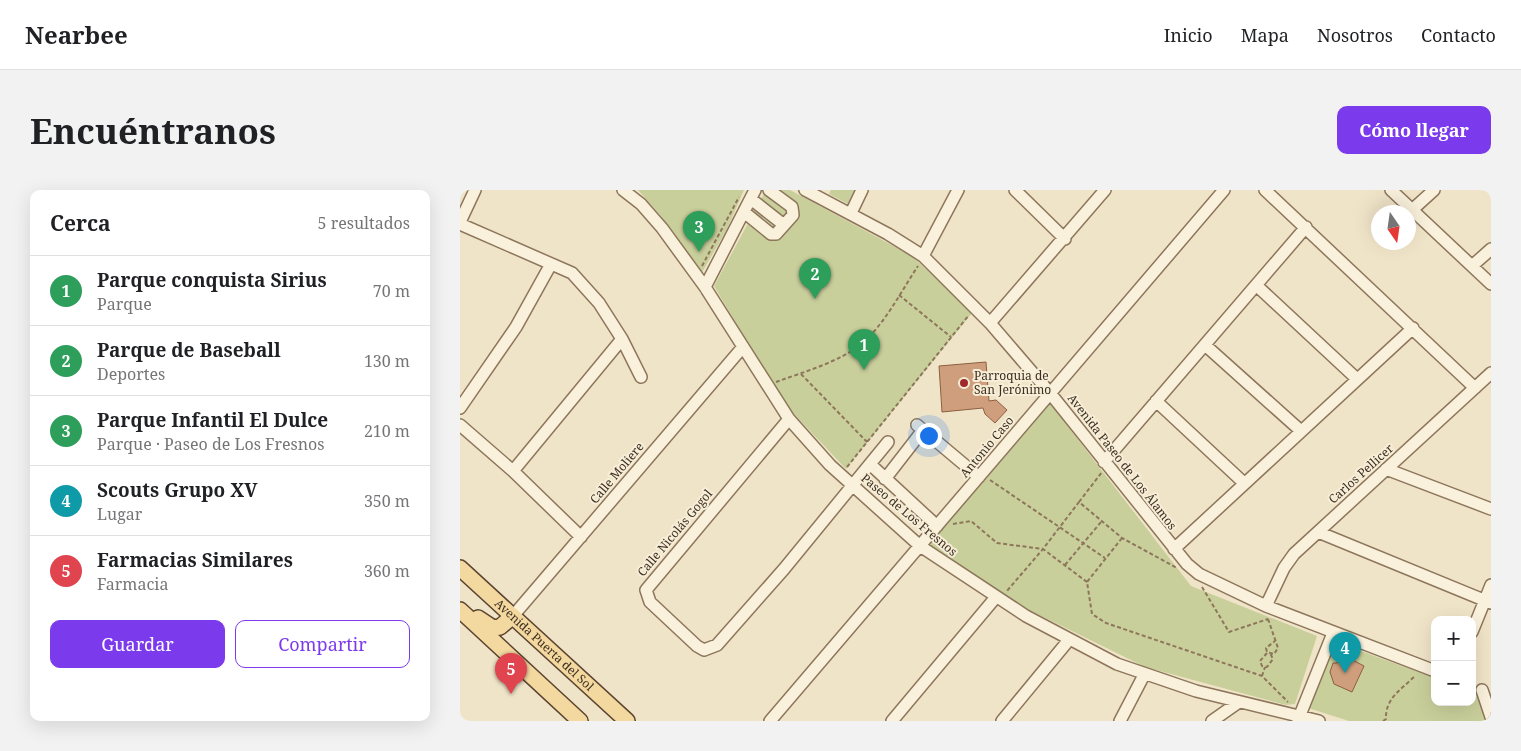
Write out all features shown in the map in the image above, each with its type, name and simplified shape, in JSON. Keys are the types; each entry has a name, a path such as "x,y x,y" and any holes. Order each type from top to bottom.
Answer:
{"main road":[{"name":"Avenida Puerta del Sol","path":"460,568 627,721"},
{"path":"460,602 485,625 493,628 500,627 513,616"},
{"path":"460,610 580,721"}],"street":[{"path":"475,190 460,222 572,273 599,303 622,339 641,377"},
{"name":"Paseo de Los Fresnos","path":"622,190 641,204 662,228 705,287 742,348 789,419 853,487 920,546 996,597 1068,640 1144,675 1299,718 1319,721"},
{"path":"744,212 773,235 793,215 792,207 769,190"},
{"name":"Avenida Paseo de Los Álamos","path":"805,190 851,213 923,256 990,324 1050,393 1186,564 1199,574 1266,606 1431,670"},
{"path":"851,213 862,190"},
{"path":"923,256 958,190"},
{"path":"1015,190 1065,240"},
{"path":"990,324 1065,240 1105,190"},
{"name":"Antonio Caso","path":"770,721 1224,190"},
{"path":"1264,190 1306,227 1475,388"},
{"path":"1391,190 1407,205"},
{"path":"1416,206 1434,190"},
{"path":"705,287 744,212 749,193 784,225"},
{"path":"1416,214 1491,284"},
{"path":"1105,464 1156,401 1306,227"},
{"path":"1472,266 1491,249"},
{"path":"460,408 516,327 551,264"},
{"path":"1256,286 1357,379"},
{"path":"1174,548 1413,328"},
{"path":"513,471 622,339"},
{"path":"1205,345 1301,431"},
{"name":"Calle Moliere","path":"513,616 742,348"},
{"name":"Carlos Pellicer","path":"1266,606 1284,568 1294,554 1491,373"},
{"path":"1156,401 1244,483"},
{"name":"Calle Nicolás Gogol","path":"789,419 650,583 646,590 650,602 697,646 709,649 717,644 853,487"},
{"path":"460,425 513,471 581,537"},
{"path":"885,479 920,427 980,475"},
{"path":"853,487 888,442"},
{"path":"871,466 937,526"},
{"path":"1386,469 1491,509"},
{"path":"1318,532 1488,601"},
{"path":"1476,624 1488,601 1491,585"},
{"path":"892,721 996,597"},
{"path":"1299,718 1333,633"},
{"path":"1002,721 1068,640"},
{"path":"1120,721 1144,675"},
{"path":"1482,690 1491,717"},
{"path":"1212,721 1239,702"}],"path":[{"path":"699,272 749,193"},
{"path":"767,385 800,374 853,350 866,339 899,295 923,256"},
{"path":"899,295 951,337"},
{"path":"840,474 868,442 974,308"},
{"path":"800,374 868,442"},
{"path":"996,597 1004,594 1043,549 1105,464"},
{"path":"980,475 1105,558"},
{"path":"1079,502 1122,538 1178,568"},
{"path":"953,524 971,521 997,543 1043,549 1087,582 1092,614 1106,623 1262,676 1299,718"},
{"path":"1065,565 1101,522"},
{"path":"1087,582 1122,538"},
{"path":"1202,587 1229,632 1268,619"},
{"path":"1265,666 1262,666 1260,660 1269,653 1274,654 1278,648 1268,619 1266,606"},
{"path":"1265,666 1272,664 1273,659 1266,648 1275,641"},
{"path":"1262,676 1265,666"},
{"path":"1383,721 1386,719 1385,710 1396,692 1415,676"}],"green space":[{"path":"638,190 744,190 727,229 700,276 661,216"},
{"path":"766,190 790,190 912,256 972,313 846,469 794,414 775,389 714,286"},
{"path":"831,190 855,190 848,204 829,194"},
{"path":"1049,402 1191,586 1317,636 1295,704 1286,705 1145,667 1017,604 929,545"},
{"path":"1336,642 1431,677 1431,706 1476,706 1477,694 1486,721 1349,721 1308,708"}],"building":[{"name":"Parroquia de San Jerónimo","path":"986,362 989,401 996,400 1007,410 995,423 985,414 983,408 942,412 939,366"},
{"path":"1343,655 1364,666 1352,692 1334,684 1330,672 1333,663 1337,663"}],"place":[{"name":"Parque Infantil El Dulce","path":"699,252"},
{"name":"Parque de Baseball","path":"815,299"},
{"name":"Parque conquista Sirius","path":"864,370"},
{"name":"Parroquia de San Jerónimo","path":"964,383"},
{"name":"Scouts Grupo XV","path":"1345,673"},
{"name":"Farmacias Similares","path":"511,694"}]}
